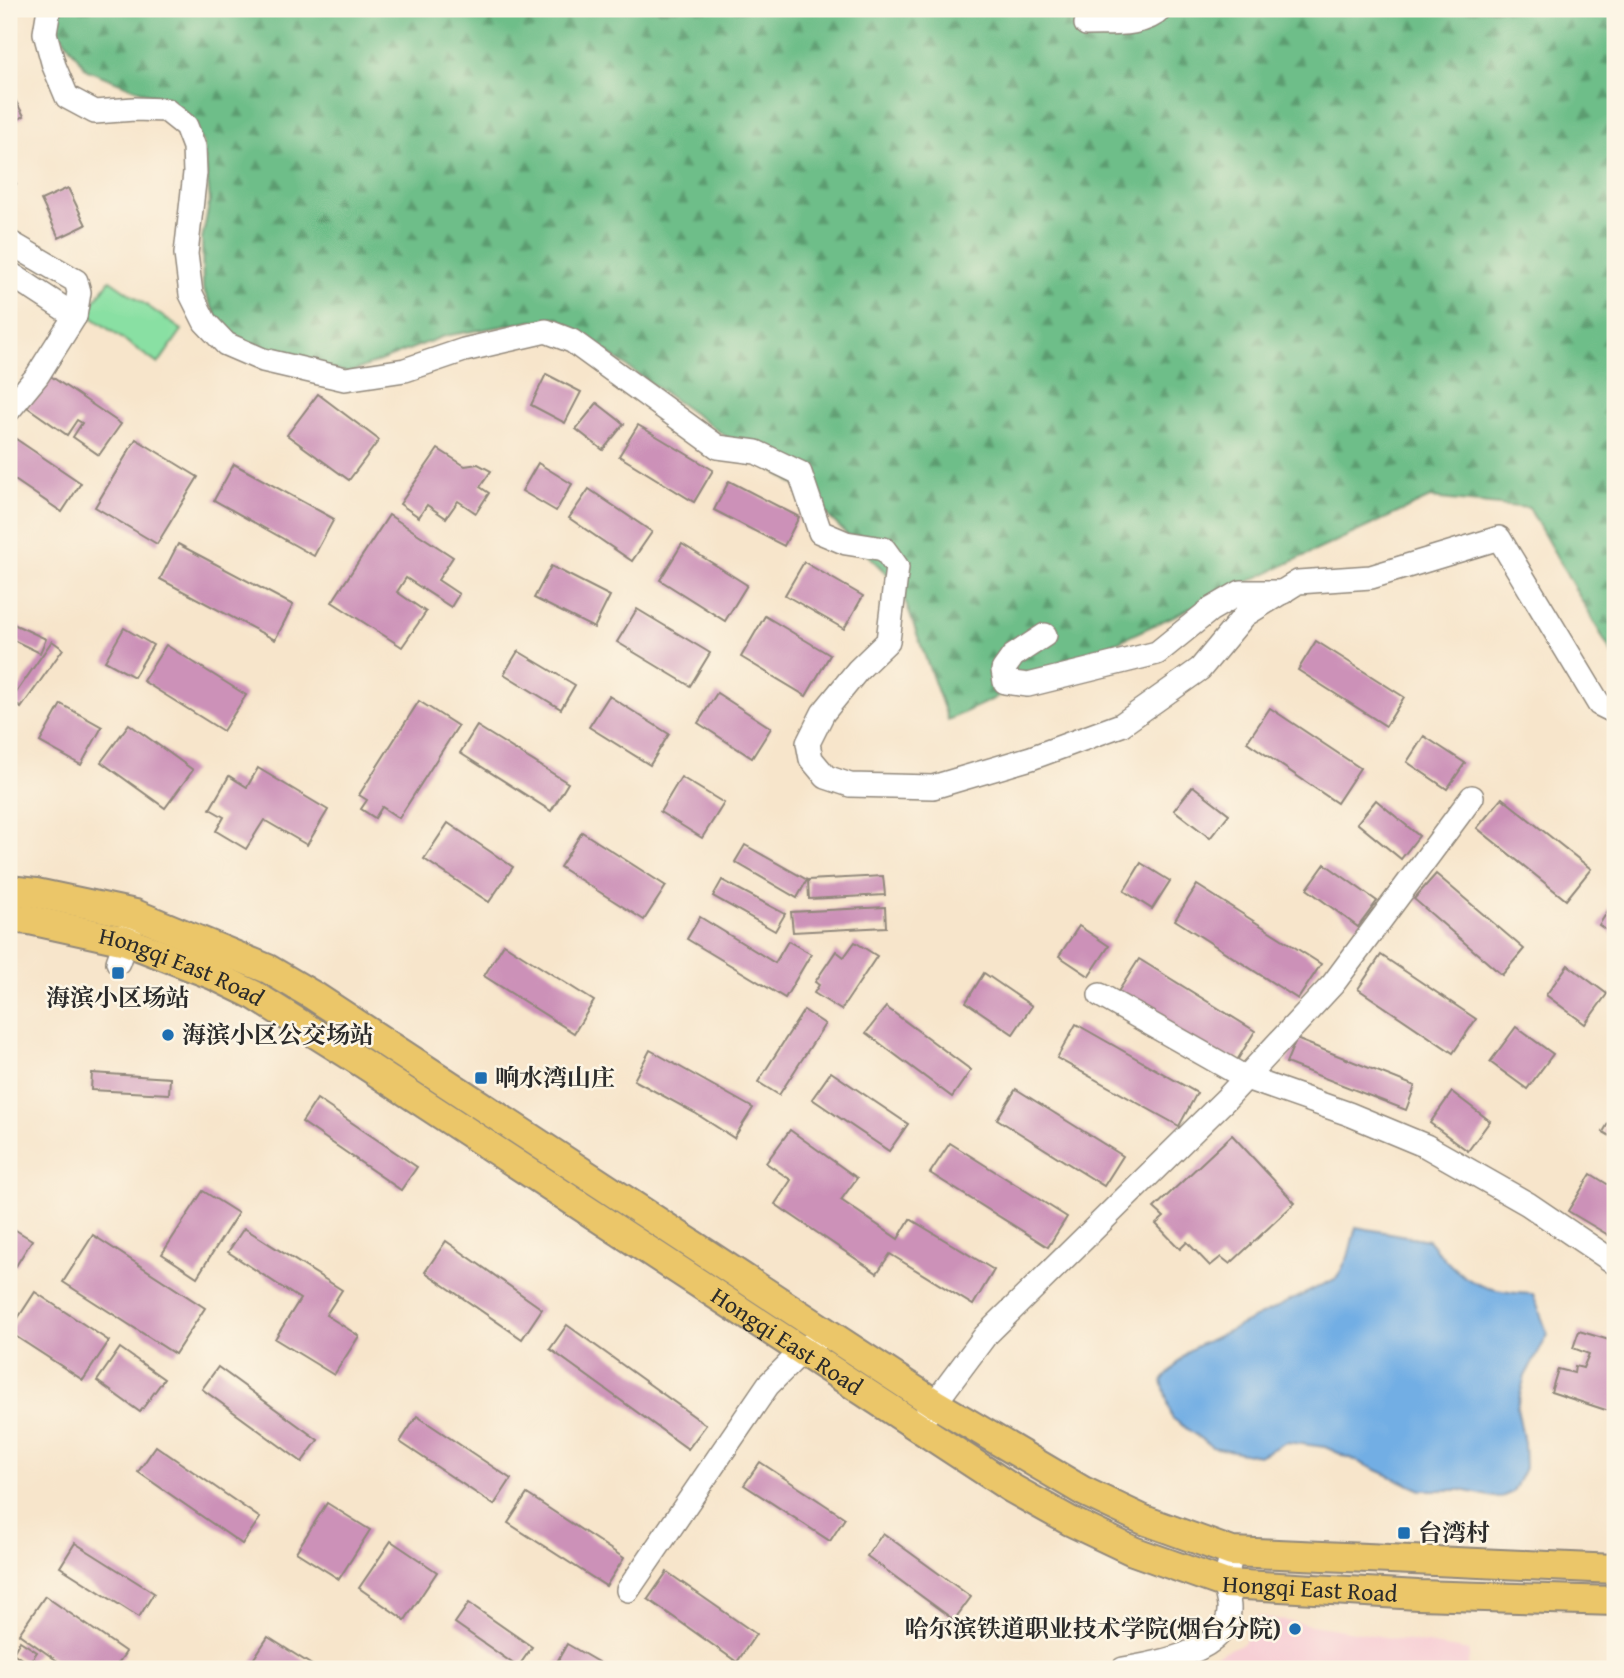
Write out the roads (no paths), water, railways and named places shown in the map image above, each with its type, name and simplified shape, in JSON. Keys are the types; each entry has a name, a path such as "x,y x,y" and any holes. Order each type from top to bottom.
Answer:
{"main road":[{"name":"Hongqi East Road","path":"9,890 36,893 135,914 223,948 268,969 934,1404 1083,1492 1144,1520 1232,1552 1615,1569"},
{"name":"Hongqi East Road","path":"9,918 30,920 122,952 213,975 254,995 364,1064 1011,1488 1070,1521 1133,1551 1226,1584 1418,1595 1615,1601"}],"street":[{"path":"49,9 45,33 54,66 67,97 95,112 166,110 186,126 194,147 195,173 186,254 191,294 205,322 226,344 263,360 345,379 405,370 464,350 546,331 572,341 718,447 756,452 800,473 820,532 846,542 884,549 897,567 888,641 858,670 823,713 808,743 811,759 826,777 850,785 933,787 1031,758 1121,725 1200,669 1245,615 1298,582 1371,577 1499,538 1600,704 1615,712"},
{"path":"1086,24 1124,23 1154,16 1161,9"},
{"path":"9,242 76,281 79,292 75,316 37,376 9,410"},
{"path":"9,273 75,316"},
{"path":"1045,635 1013,656 1003,670 1005,682 1028,685 1157,653 1210,610 1241,592 1283,592"},
{"path":"918,1427 985,1336 1246,1078 1333,984 1472,797"},
{"path":"122,952 135,914"},
{"path":"1100,995 1246,1078 1349,1114 1426,1146 1528,1204 1615,1263"},
{"path":"628,1590 768,1385 802,1351 826,1332"},
{"path":"1123,1669 1165,1662 1203,1646 1222,1633 1230,1612 1226,1584 1232,1552"}],"water":[{"path":"1356,1227 1428,1240 1451,1265 1473,1282 1498,1290 1533,1294 1548,1335 1525,1376 1517,1407 1524,1443 1525,1468 1513,1492 1499,1498 1461,1490 1421,1490 1325,1447 1286,1442 1259,1456 1212,1447 1172,1418 1162,1381 1189,1350 1337,1278 1348,1257"}],"place":[{"name":"海滨小区场站","path":"118,973"},
{"name":"海滨小区公交场站","path":"168,1035"},
{"name":"响水湾山庄","path":"481,1078"},
{"name":"台湾村","path":"1404,1533"},
{"name":"哈尔滨铁道职业技术学院(烟台分院)","path":"1295,1629"}]}
